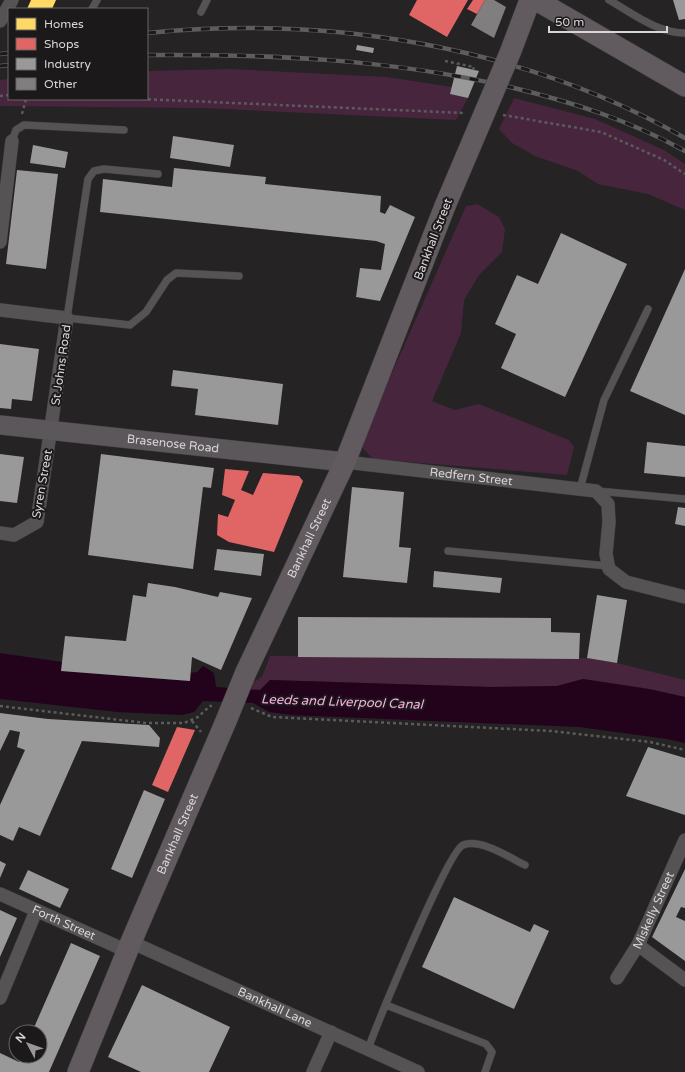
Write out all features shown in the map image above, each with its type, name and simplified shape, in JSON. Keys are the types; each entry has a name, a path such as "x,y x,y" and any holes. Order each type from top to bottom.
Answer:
{"main road":[{"name":"Bankhall Street","path":"78,1072 221,714 246,672 345,462 445,206 510,53 530,0"},
{"path":"536,0 685,86"},
{"name":"Brasenose Road","path":"0,425 345,462"}],"street":[{"path":"0,20 12,0"},
{"path":"0,242 12,141"},
{"name":"St Johns Road","path":"0,310 67,318 52,430"},
{"name":"Syren Street","path":"0,533 14,535 38,522 52,430"},
{"name":"Redfern Street","path":"345,462 596,491"},
{"path":"596,491 608,504 609,522 606,554 609,569 626,582 685,598"},
{"name":"Miskelly Street","path":"617,978 638,945 685,840"},
{"name":"Forth Street","path":"0,894 36,911 129,946"},
{"path":"0,998 36,911"},
{"path":"638,945 685,980"},
{"name":"Bankhall Lane","path":"129,946 368,1048 418,1072"},
{"path":"313,1072 331,1032"}],"lane":[{"path":"201,12 207,0"},
{"path":"609,0 660,29 673,33 685,33"},
{"path":"12,141 16,130 24,125 124,130"},
{"path":"158,174 104,169 94,171 88,179 67,318 130,325 146,312 167,280 176,273 239,276"},
{"path":"580,489 604,400 648,310"},
{"path":"596,491 685,499"},
{"path":"448,551 608,566"},
{"path":"368,1048 442,878 458,848 466,844 490,847 526,865"},
{"path":"386,1005 486,1044 492,1052 485,1072"}],"path":[{"path":"445,61 474,67 474,70"},
{"path":"148,99 468,114"},
{"path":"24,125 21,117 26,100"},
{"path":"496,114 510,115 601,132 664,160 685,174"},
{"path":"0,706 146,723 176,723 192,721 210,706 221,714"},
{"path":"245,708 252,708 272,717 552,731 650,742 685,750"}],"shaded area":[{"path":"230,69 387,77 452,87 450,94 468,98 456,120 204,108 0,106 0,80 8,79 8,100 148,100 148,71"},
{"path":"514,98 595,119 664,150 685,164 685,210 648,194 598,184 578,171 535,156 512,143 499,129"},
{"path":"477,204 499,217 505,229 502,252 479,275 464,300 461,333 432,401 455,410 479,404 569,440 574,447 567,475 373,459 360,445 466,206"},
{"path":"270,656 587,658 617,663 685,680 685,697 649,689 583,679 557,686 490,687 270,680 260,690 251,690 253,682 262,677"}],"water":[{"name":"Leeds and Liverpool Canal","path":"0,653 62,662 62,671 189,681 190,673 197,672 203,666 214,673 216,687 260,690 270,680 490,687 557,686 583,679 649,689 685,697 685,743 667,739 579,727 291,715 269,712 253,703 203,701 194,712 182,715 117,712 0,699"}],"building: Homes":[{"path":"31,0 56,0 52,8 27,8"}],"building: Shops":[{"path":"417,0 468,0 447,37 409,15"},
{"path":"473,0 485,0 477,14 467,9"},
{"path":"225,469 249,471 241,490 253,495 263,473 299,476 303,481 274,552 229,542 217,535 218,514 228,517 235,500 222,495"},
{"path":"177,727 195,730 168,792 152,785"}],"building: Industry":[{"path":"673,0 685,0 685,19 679,20"},
{"path":"357,45 374,48 373,53 356,50"},
{"path":"457,66 479,71 468,98 450,94"},
{"path":"173,136 234,145 230,167 170,158"},
{"path":"33,145 68,152 65,168 30,163"},
{"path":"174,168 266,177 265,184 381,196 380,212 385,214 390,205 415,217 380,301 356,297 360,268 381,270 385,244 376,241 100,212 103,179 172,187"},
{"path":"17,170 58,174 46,269 6,264"},
{"path":"561,233 627,264 565,397 501,368 516,334 495,324 517,275 538,284"},
{"path":"685,269 685,415 630,391"},
{"path":"0,344 39,349 32,401 12,399 11,409 0,408"},
{"path":"173,370 283,384 278,425 195,415 198,389 171,386"},
{"path":"647,442 685,446 685,477 644,473"},
{"path":"0,454 24,457 17,503 0,501"},
{"path":"101,454 214,468 211,488 203,487 193,569 88,555"},
{"path":"352,487 404,492 399,547 411,548 407,583 343,577"},
{"path":"678,507 685,508 685,526 675,524"},
{"path":"217,549 264,554 261,576 214,570"},
{"path":"434,571 502,578 500,593 433,587"},
{"path":"148,583 175,587 218,597 220,592 252,598 221,670 192,657 190,681 61,671 65,636 126,641 133,595 146,597"},
{"path":"597,595 627,600 617,663 587,658"},
{"path":"298,617 551,618 551,632 580,633 579,659 298,657"},
{"path":"0,713 48,719 149,725 160,738 159,747 82,741 40,836 19,827 13,841 0,835 0,805 25,750 17,747 20,732 10,730 0,751"},
{"path":"648,747 685,758 685,815 626,796"},
{"path":"144,790 165,799 132,878 111,869"},
{"path":"0,861 6,864 0,878"},
{"path":"685,869 685,908 681,907 676,917 685,921 685,961 652,937"},
{"path":"28,870 69,889 60,908 19,889"},
{"path":"454,897 530,932 534,924 549,931 514,1009 422,967"},
{"path":"0,910 17,918 0,957"},
{"path":"71,943 100,956 49,1072 0,1072 0,1053 8,1057 8,1064 48,1064 48,1024 36,1024"},
{"path":"142,985 230,1027 209,1072 141,1072 108,1057"}],"building: Other":[{"path":"485,0 494,0 506,7 494,38 471,25"}],"railway":[{"path":"148,33 216,29 286,29 355,34 424,44 492,60 558,80 623,106 685,138"},
{"path":"0,54 8,53"},
{"path":"148,55 284,57 330,60 375,64 465,78 510,87 556,99 600,113 643,130 685,151"},
{"path":"0,66 8,65"}]}
